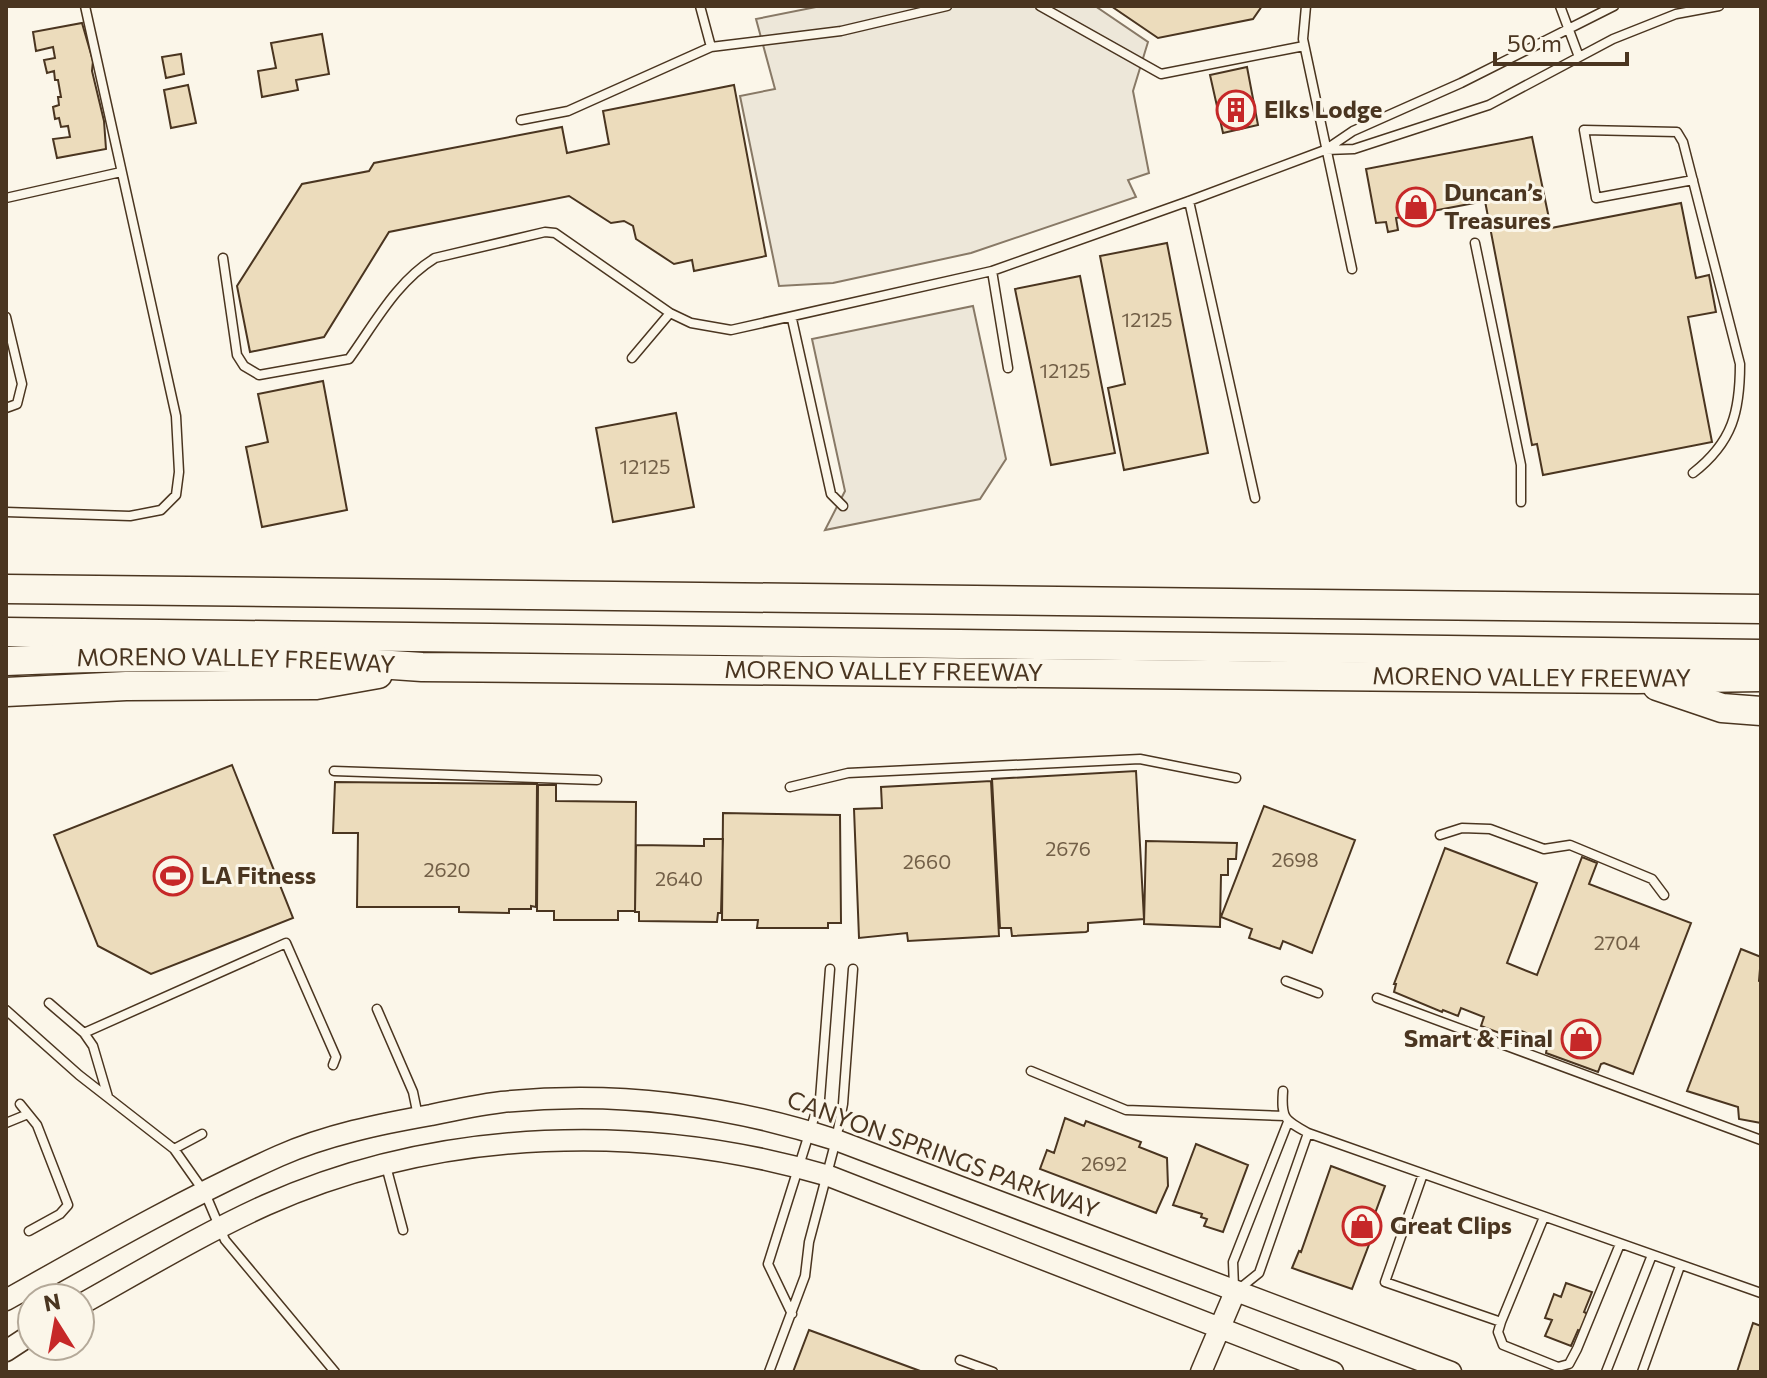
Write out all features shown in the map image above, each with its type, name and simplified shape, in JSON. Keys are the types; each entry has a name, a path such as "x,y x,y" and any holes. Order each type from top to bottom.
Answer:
{"highway":[{"path":"6,589 1761,609"},
{"path":"6,632 1761,654"},
{"name":"MORENO VALLEY FREEWAY","path":"6,661 315,659 422,667 1637,679 1761,677"},
{"path":"6,692 126,686 316,685 422,667"},
{"path":"1637,679 1722,708 1761,711"}],"street":[{"name":"CANYON SPRINGS PARKWAY","path":"6,1300 84,1256 281,1155 360,1129 502,1102 591,1098 679,1102 779,1122 836,1140 1451,1372"},
{"path":"96,1296 268,1204 386,1165 466,1148 594,1139 645,1141 798,1167 829,1176 1333,1372"},
{"path":"1201,1372 1235,1292"}],"lane":[{"path":"6,512 130,516 161,510 176,495 179,472 176,416 85,6"},
{"path":"700,6 711,47"},
{"path":"521,120 568,111 711,47 841,31 947,6"},
{"path":"1040,6 1161,74 1304,46"},
{"path":"1306,6 1304,46 1352,269"},
{"path":"1560,6 1579,57"},
{"path":"223,258 237,355 244,366 259,375 349,359 403,282 435,258 545,232 555,233 670,313 691,323 731,330 792,319 992,271 1325,150 1353,131 1461,83 1614,6"},
{"path":"1325,150 1354,149 1489,105 1613,39 1676,14 1719,6"},
{"path":"1693,180 1596,198 1584,130 1677,132 1683,142 1693,180 1740,364 1740,397 1735,420 1724,441 1707,462 1693,473"},
{"path":"6,198 121,172"},
{"path":"1189,201 1255,498"},
{"path":"1475,243 1521,465 1521,502"},
{"path":"992,271 1008,368"},
{"path":"632,358 670,313"},
{"path":"6,317 22,384 17,404 6,408"},
{"path":"792,319 831,494 843,506"},
{"path":"790,787 848,773 1140,759 1236,778"},
{"path":"334,771 597,780"},
{"path":"1440,835 1462,828 1490,829 1544,849 1570,845 1652,879 1664,895"},
{"path":"84,1033 286,943 336,1057 333,1065"},
{"path":"792,1314 768,1264 820,1099 830,969"},
{"path":"769,1372 805,1276 809,1242 829,1176 843,1104 853,969"},
{"path":"1286,981 1318,993"},
{"path":"1377,998 1761,1140"},
{"path":"49,1003 84,1033 93,1046 108,1097"},
{"path":"377,1009 413,1092 418,1117"},
{"path":"6,1010 174,1149 205,1193 225,1240 335,1372"},
{"path":"1031,1071 1126,1110 1286,1119 1308,1133 1761,1293"},
{"path":"1235,1292 1233,1262 1286,1119 1282,1111 1283,1091"},
{"path":"20,1104 37,1125 68,1205 60,1214 29,1231"},
{"path":"6,1123 28,1114"},
{"path":"1235,1292 1259,1273 1308,1133"},
{"path":"174,1149 202,1134"},
{"path":"386,1165 403,1230"},
{"path":"1423,1174 1385,1282 1501,1322"},
{"path":"1544,1217 1498,1332 1503,1345 1558,1367 1569,1364 1577,1349 1620,1244"},
{"path":"1606,1372 1652,1255"},
{"path":"1642,1372 1680,1266"},
{"path":"960,1360 993,1372"}],"shaded area":[{"path":"821,6 1095,6 1148,42 1133,91 1149,173 1128,180 1136,197 971,253 833,283 779,286 740,96 775,89 756,19"},
{"path":"973,306 1006,459 980,499 825,530 845,491 812,339"}],"building":[{"path":"1111,6 1262,6 1253,19 1158,38"},
{"path":"82,23 93,61 92,71 104,121 106,149 57,158 53,139 70,137 68,126 61,127 59,118 55,119 53,107 59,105 58,97 61,97 58,80 55,80 54,71 47,73 44,60 55,58 53,47 36,51 33,32"},
{"path":"322,34 329,74 296,80 298,90 262,97 258,71 276,68 271,43"},
{"path":"181,54 184,74 166,78 162,57"},
{"name":"Elks Lodge","path":"1247,67 1258,125 1223,133 1210,75"},
{"path":"188,85 196,123 171,128 164,90"},
{"path":"734,85 766,256 694,271 692,260 674,264 636,239 633,226 624,221 611,223 569,196 389,232 324,337 250,352 237,286 302,184 369,171 374,163 562,127 567,153 609,144 603,111"},
{"path":"1532,137 1551,228 1681,203 1696,278 1709,275 1716,312 1688,317 1712,442 1543,475 1537,444 1532,445 1485,201 1396,218 1398,230 1388,232 1386,222 1376,223 1366,169"},
{"path":"1167,243 1208,453 1124,470 1108,388 1125,384 1100,256"},
{"path":"1080,276 1115,453 1051,465 1015,289"},
{"path":"323,381 347,510 262,527 246,447 268,442 258,394"},
{"path":"676,413 694,507 613,522 596,428"},
{"name":"LA Fitness","path":"232,765 293,918 151,974 98,946 54,835"},
{"path":"1136,771 1144,919 1088,923 1086,932 1012,936 1011,928 1000,928 992,779"},
{"path":"991,781 999,936 908,941 907,933 859,938 854,809 882,808 881,787"},
{"path":"335,782 537,784 536,907 509,909 509,913 459,912 459,907 357,907 358,833 333,833"},
{"path":"538,785 556,785 556,801 636,802 635,911 618,911 618,920 554,920 554,911 537,911"},
{"path":"1264,806 1355,840 1312,953 1283,941 1280,949 1249,938 1252,929 1221,917"},
{"path":"723,813 840,815 841,923 828,923 828,928 757,928 758,920 722,920"},
{"path":"704,839 723,839 721,913 718,913 717,922 639,921 639,912 635,912 636,845 704,846"},
{"path":"1146,841 1237,843 1236,859 1228,859 1228,875 1221,875 1220,927 1144,924"},
{"path":"1445,848 1537,883 1507,963 1537,975 1582,857 1597,863 1589,884 1691,923 1633,1074 1604,1063 1598,1072 1546,1053 1548,1042 1519,1030 1515,1039 1481,1026 1484,1017 1461,1008 1458,1016 1394,992 1394,984"},
{"path":"1741,949 1761,957 1761,1123 1739,1119 1738,1107 1687,1091"},
{"path":"1065,1118 1084,1126 1086,1121 1141,1142 1139,1147 1167,1158 1168,1186 1156,1213 1040,1169 1047,1150 1054,1153"},
{"path":"1196,1144 1248,1165 1223,1232 1204,1226 1207,1219 1201,1217 1202,1214 1173,1205"},
{"path":"1331,1166 1385,1186 1373,1219 1378,1221 1352,1289 1292,1268 1301,1252"},
{"path":"1566,1283 1592,1292 1584,1312 1588,1314 1571,1346 1545,1336 1552,1320 1545,1318 1554,1294 1561,1297"},
{"path":"1753,1323 1761,1326 1761,1372 1737,1372"},
{"path":"809,1330 923,1372 793,1372"}],"place":[{"name":"Elks Lodge","path":"1236,110"},
{"name":"Duncan’s Treasures","path":"1416,207"},
{"name":"LA Fitness","path":"173,876"},
{"name":"Smart & Final","path":"1581,1039"},
{"name":"Great Clips","path":"1362,1226"}]}
